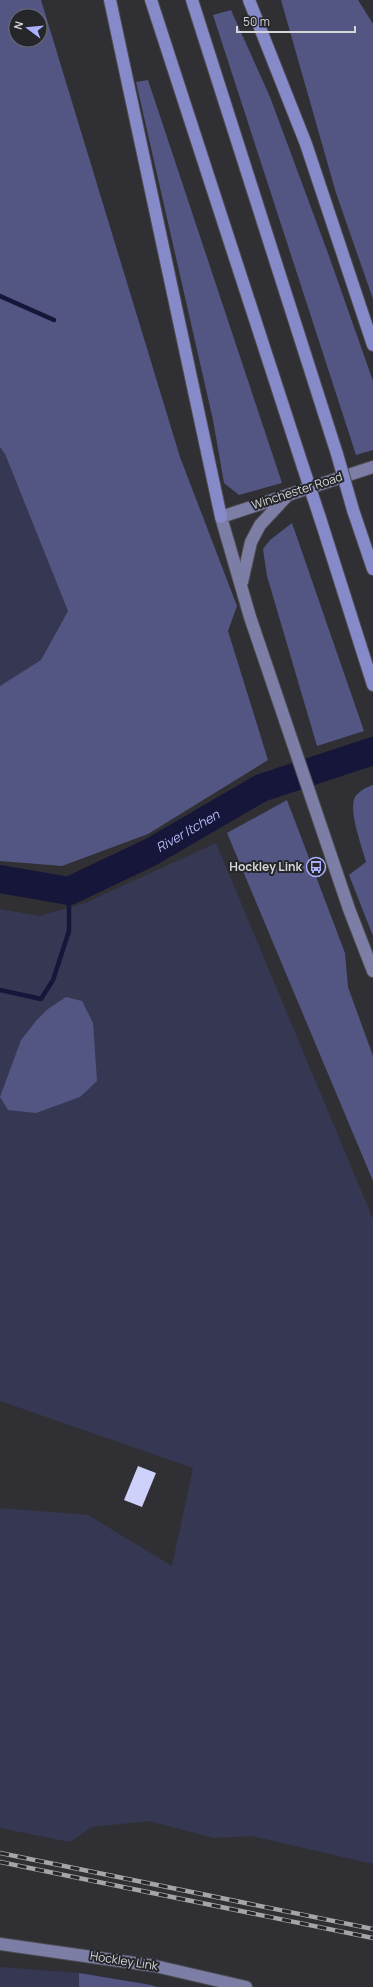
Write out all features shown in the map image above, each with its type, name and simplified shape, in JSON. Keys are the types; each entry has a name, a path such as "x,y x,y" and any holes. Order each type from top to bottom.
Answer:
{"highway":[{"path":"110,0 221,517"},
{"path":"151,0 373,684"},
{"path":"192,0 373,569"},
{"path":"249,0 306,144 373,345"}],"main road":[{"name":"Winchester Road","path":"221,517 290,493 373,467"},
{"path":"241,585 251,542 260,526 290,493"},
{"path":"221,517 250,617 349,909 373,971"},
{"name":"Hockley Link","path":"0,1944 155,1966 246,1987"}],"shaded area":[{"path":"0,0 41,0 43,8 8,8 8,48 48,48 48,23 180,457 237,606 228,631 268,760 148,834 62,866 0,861 0,686 41,660 68,611 5,454 0,447"},
{"path":"281,0 358,0 373,24 373,299 336,193"},
{"path":"231,10 270,97 329,256 373,381 373,450 356,455 213,15"},
{"path":"148,80 282,483 239,495 224,483 213,420 136,82"},
{"path":"0,447 5,454 68,611 41,660 0,686"},
{"path":"292,523 364,731 317,746 267,576 263,549 270,540"},
{"path":"373,785 373,936 349,875 366,862 354,820 353,803 355,797 359,793"},
{"path":"287,800 345,953 348,987 373,1056 373,1181 227,833"},
{"path":"216,843 373,1219 373,1864 252,1836 214,1838 149,1821 92,1827 70,1842 0,1828 0,1508 88,1515 172,1566 193,1468 0,1401 0,909 39,916 85,903"},
{"path":"66,997 82,1001 93,1023 97,1081 80,1097 36,1113 8,1110 0,1097 21,1040 48,1009"},
{"path":"0,1967 79,1973 79,1987 0,1987"},
{"path":"79,1973 151,1985 157,1987 79,1987"}],"building":[{"path":"138,1466 156,1473 142,1507 124,1500"}],"waterway":[{"path":"0,296 54,320"},
{"name":"River Itchen","path":"0,879 69,891 151,852 261,788 373,751"},
{"path":"0,990 41,999 53,980 69,931 69,891"}],"railway":[{"path":"0,1853 373,1929"},
{"path":"0,1862 373,1938"}],"place":[{"name":"Hockley Link","path":"316,867"}]}
